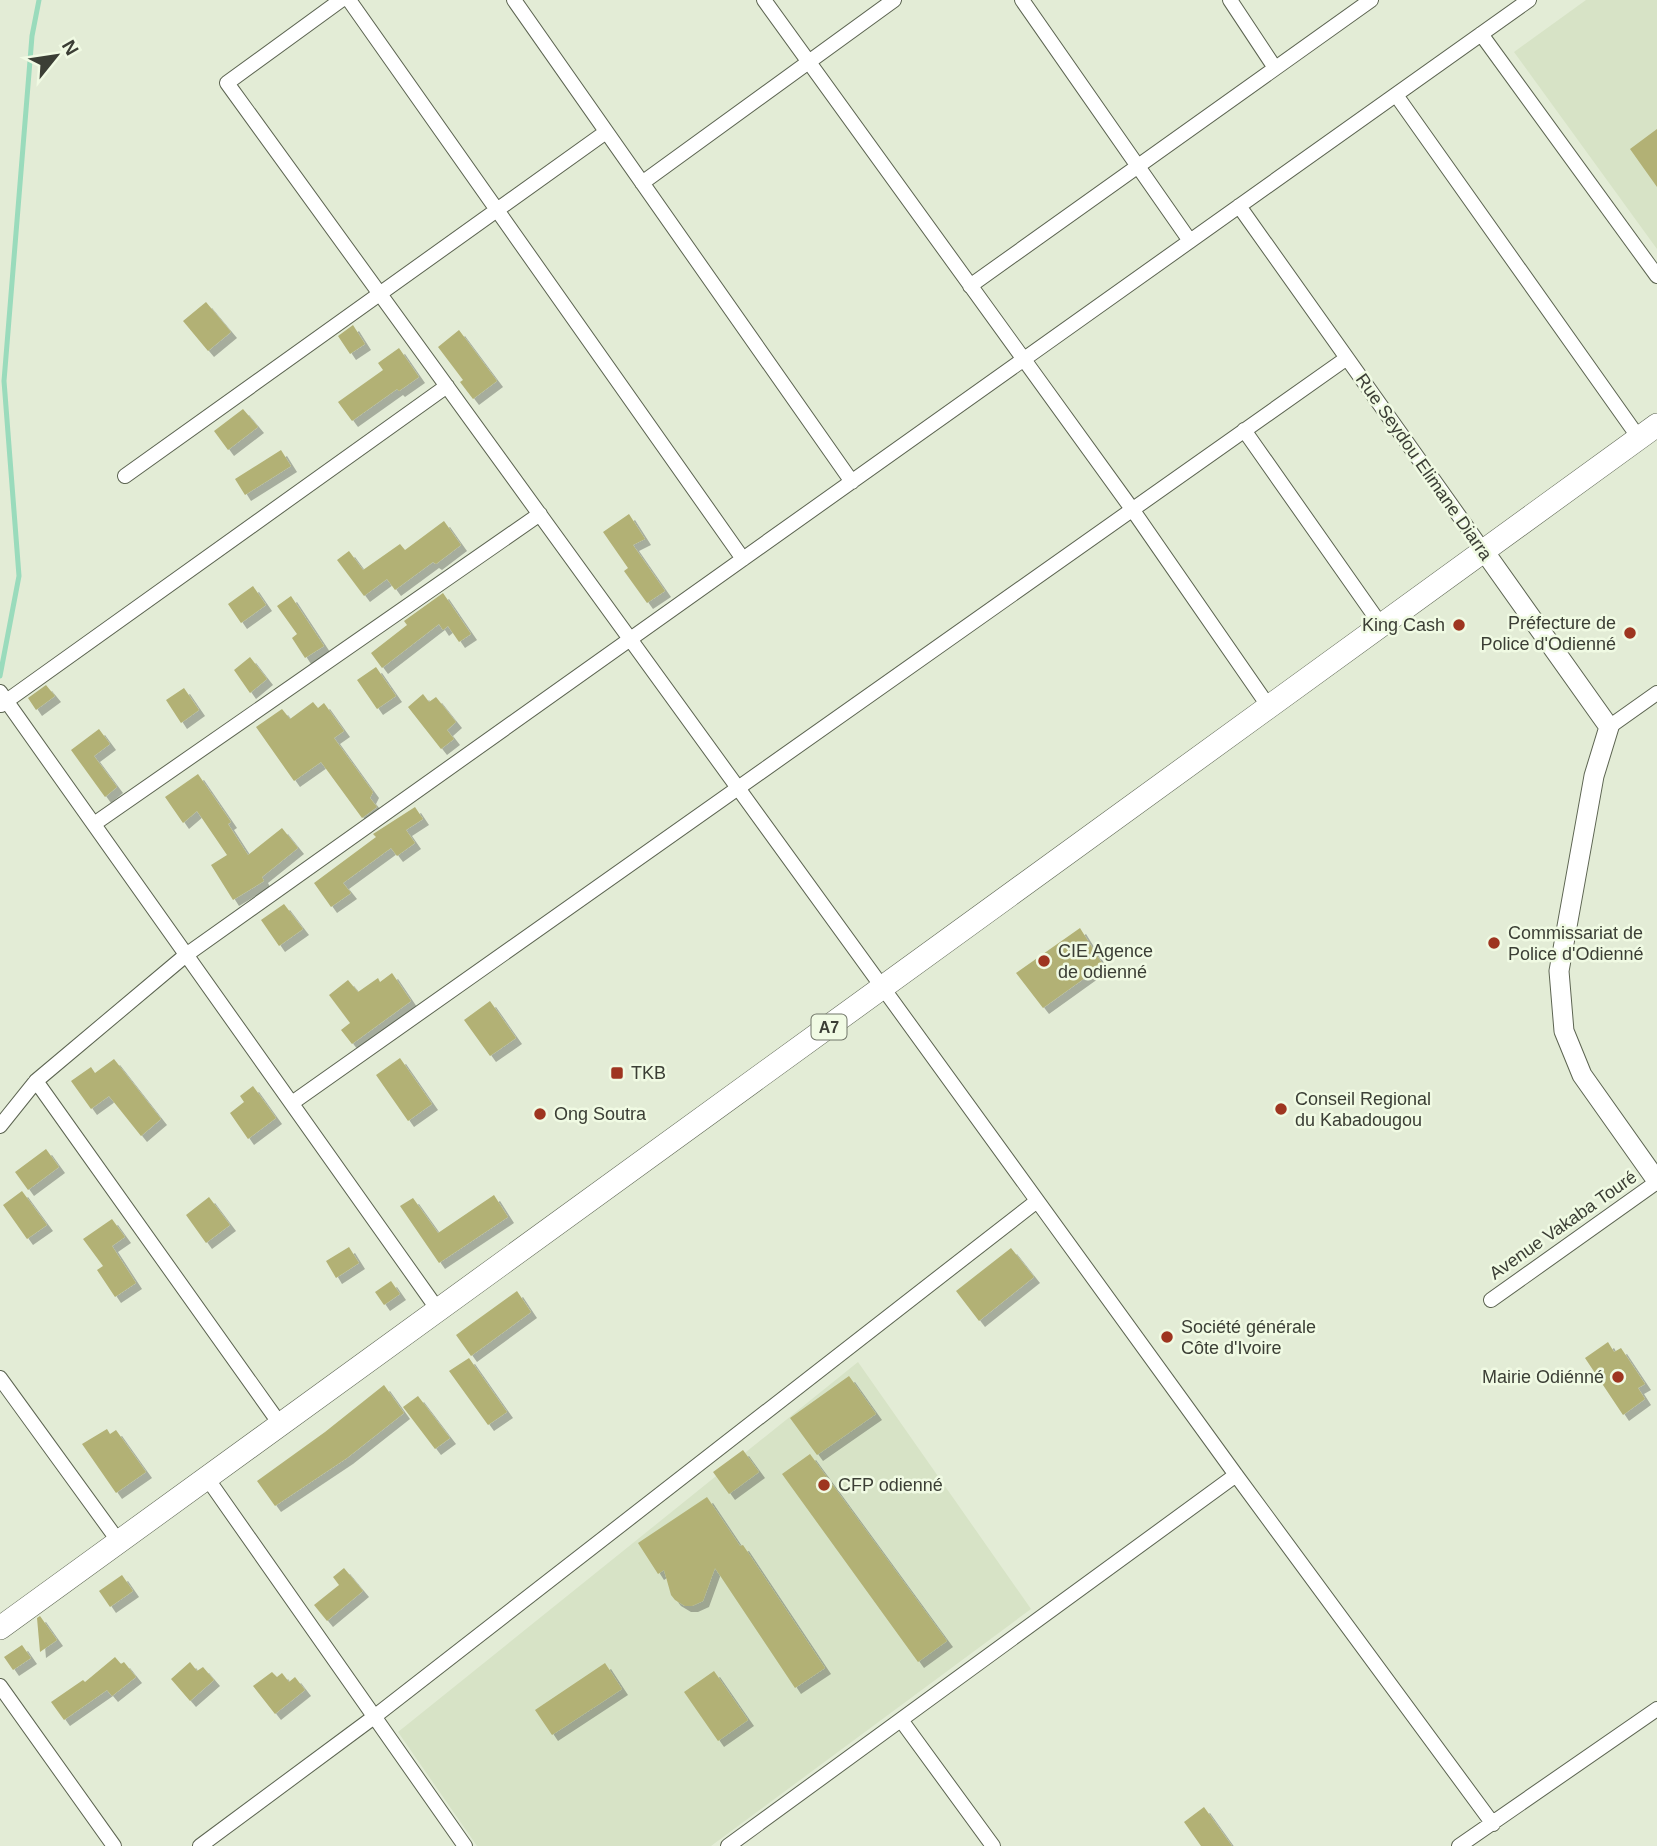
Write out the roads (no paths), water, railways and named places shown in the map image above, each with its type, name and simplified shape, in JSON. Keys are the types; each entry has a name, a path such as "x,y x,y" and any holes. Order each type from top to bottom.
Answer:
{"main road":[{"name":"A7","path":"0,1628 1648,432"}],"street":[{"path":"341,0 227,83 1236,1475 1493,1824"},
{"path":"349,0 743,559"},
{"path":"514,0 852,482"},
{"path":"764,0 1132,509 1269,707"},
{"path":"642,183 894,0"},
{"path":"1022,0 1190,241"},
{"path":"1230,0 1275,68"},
{"path":"970,286 1371,0"},
{"path":"0,1126 36,1081 186,955 1529,0"},
{"path":"1481,34 1657,276"},
{"path":"1396,95 1648,432"},
{"path":"125,476 606,132"},
{"name":"Rue Seydou Elimane Diarra","path":"1239,206 1609,727"},
{"path":"292,1103 1347,358"},
{"path":"438,1310 94,824 2,700 447,386"},
{"path":"1244,430 1381,625"},
{"path":"94,824 540,514"},
{"path":"1657,693 1609,727 1592,786 1559,971 1564,1031 1582,1075 1657,1181"},
{"path":"36,1081 280,1424"},
{"name":"Avenue Vakaba Touré","path":"1491,1300 1657,1181"},
{"path":"200,1846 374,1717 1037,1201"},
{"path":"0,1378 119,1542"},
{"path":"728,1846 1236,1475"},
{"path":"207,1478 465,1846"},
{"path":"0,1686 114,1846"},
{"path":"1459,1846 1657,1709"},
{"path":"901,1720 993,1846"}],"waterway":[{"path":"0,676 19,576 4,381 32,36 39,0"}],"place":[{"name":"King Cash","path":"1459,625"},
{"name":"Préfecture de Police d'Odienné","path":"1630,633"},
{"name":"Commissariat de Police d'Odienné","path":"1494,943"},
{"name":"CIE Agence de odienné","path":"1044,961"},
{"name":"TKB","path":"617,1073"},
{"name":"Conseil Regional du Kabadougou","path":"1281,1109"},
{"name":"Ong Soutra","path":"540,1114"},
{"name":"Société générale Côte d'Ivoire","path":"1167,1337"},
{"name":"Mairie Odiénné","path":"1618,1377"},
{"name":"CFP odienné","path":"824,1485"}]}
